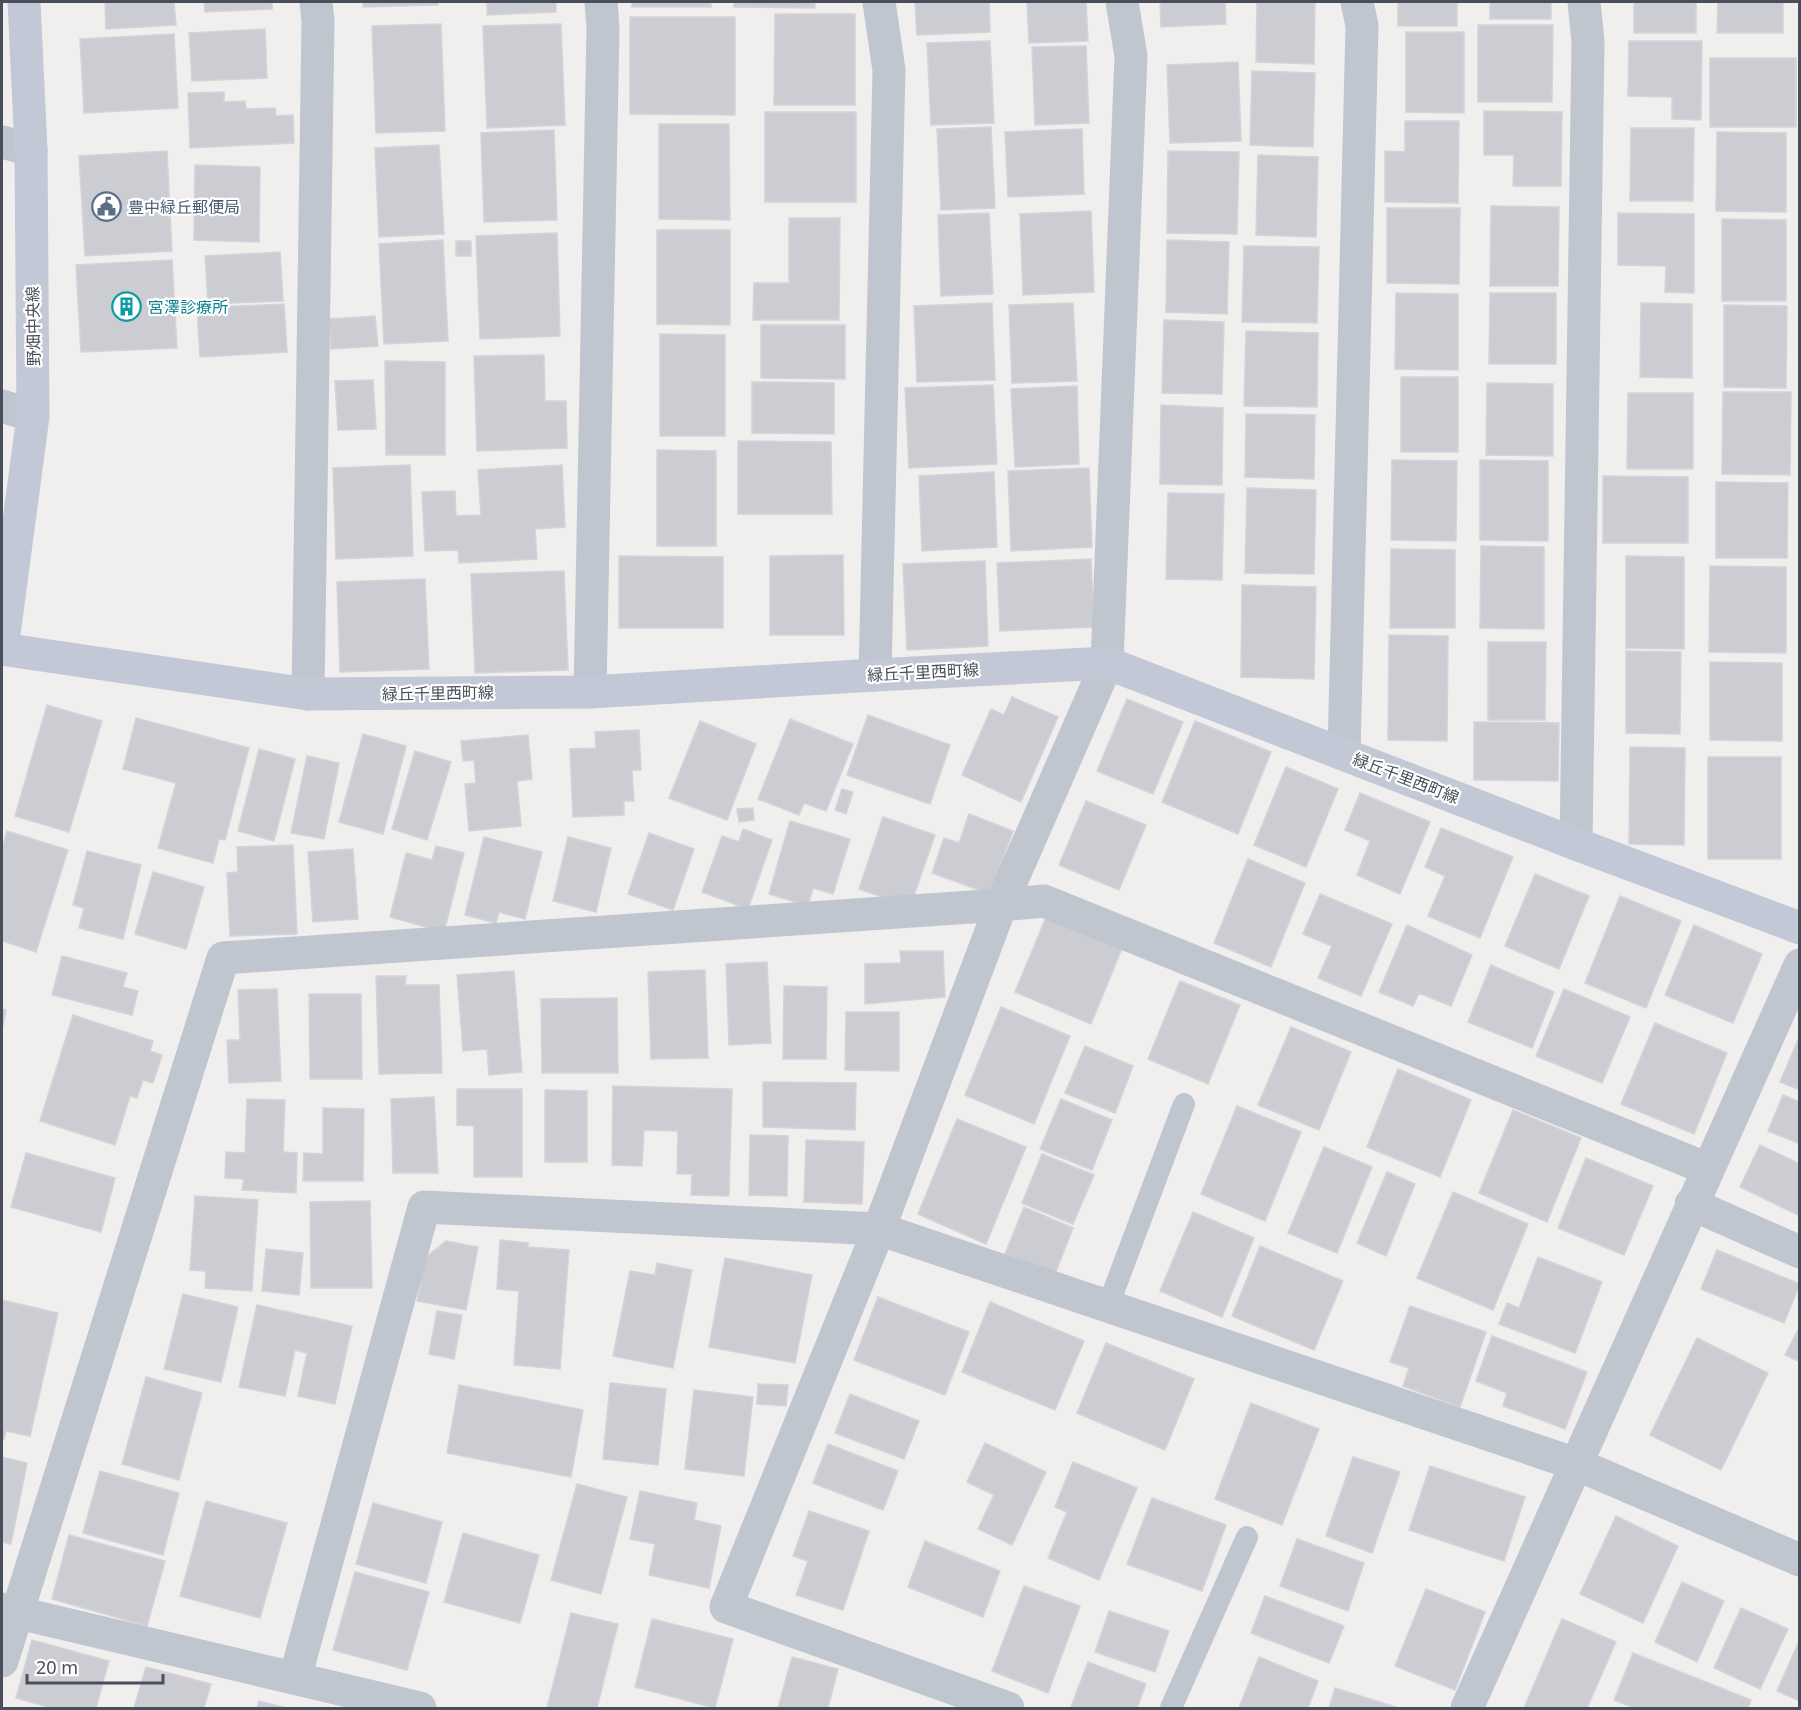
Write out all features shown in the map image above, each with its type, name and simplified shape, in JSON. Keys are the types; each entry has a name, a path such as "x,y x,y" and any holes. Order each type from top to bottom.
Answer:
{"street":[{"name":"野畑中央線","path":"2,649 33,416 16,146 24,2"},
{"path":"308,694 318,21 316,2"},
{"path":"590,692 603,28 601,2"},
{"path":"875,675 889,70 879,2"},
{"path":"1008,1708 726,1607 879,1228 1001,906 1107,663 1131,56 1122,2"},
{"path":"1344,753 1362,26 1357,2"},
{"path":"1576,844 1588,42 1584,2"},
{"path":"2,406 33,416"},
{"name":"緑丘千里西町線","path":"2,649 308,694 590,692 1107,663 1800,928"},
{"path":"2,1661 9,1610 223,958 1001,906 1044,901 1708,1169"},
{"path":"1467,1708 1800,964"},
{"path":"1691,1204 1800,1252"},
{"path":"294,1678 424,1207 879,1228 1576,1464 1800,1560"},
{"path":"9,1610 420,1708"}],"lane":[{"path":"1108,1306 1184,1104"},
{"path":"1171,1708 1247,1538"}],"building":[{"path":"105,2 174,2 176,25 106,29"},
{"path":"204,2 272,2 272,9 205,12"},
{"path":"363,2 438,2 438,5 363,7"},
{"path":"487,2 556,2 556,12 487,15"},
{"path":"632,2 711,2 711,7 632,7"},
{"path":"734,2 815,2 815,8 734,7"},
{"path":"915,2 989,2 990,32 917,35"},
{"path":"1027,2 1086,2 1088,41 1029,43"},
{"path":"1160,2 1225,2 1226,24 1161,27"},
{"path":"1257,2 1315,2 1314,64 1256,62"},
{"path":"1398,2 1457,2 1457,26 1398,26"},
{"path":"1490,2 1551,2 1551,19 1490,19"},
{"path":"1634,2 1696,2 1696,33 1634,33"},
{"path":"1718,2 1783,2 1783,33 1717,33"},
{"path":"775,14 855,14 855,105 774,105"},
{"path":"630,17 735,17 735,115 630,114"},
{"path":"441,24 445,131 376,133 372,26"},
{"path":"561,24 565,125 487,128 483,26"},
{"path":"1478,25 1553,25 1552,102 1478,102"},
{"path":"265,29 267,78 192,81 189,33"},
{"path":"1406,32 1464,32 1464,113 1406,112"},
{"path":"174,34 178,108 84,113 80,39"},
{"path":"990,41 994,123 931,125 927,43"},
{"path":"1629,41 1702,41 1701,120 1672,119 1672,97 1628,96"},
{"path":"1086,46 1089,123 1035,125 1032,47"},
{"path":"1710,58 1796,58 1796,127 1710,127"},
{"path":"1238,62 1241,141 1170,143 1167,65"},
{"path":"1252,71 1315,73 1313,147 1250,145"},
{"path":"224,92 224,102 245,101 246,109 275,108 276,116 293,115 294,143 190,148 188,93"},
{"path":"1484,111 1562,112 1561,186 1513,186 1514,155 1484,155"},
{"path":"765,112 856,112 856,202 765,202"},
{"path":"1405,121 1459,121 1458,203 1385,202 1385,151 1405,152"},
{"path":"659,124 729,124 730,220 659,219"},
{"path":"991,127 995,208 941,210 937,129"},
{"path":"1631,128 1694,128 1693,201 1630,201"},
{"path":"1082,129 1084,194 1008,197 1005,132"},
{"path":"554,130 557,220 484,222 481,133"},
{"path":"1717,132 1786,133 1786,212 1716,211"},
{"path":"439,145 444,234 379,237 375,148"},
{"path":"167,151 172,251 85,256 79,156"},
{"path":"1168,151 1239,152 1237,234 1167,233"},
{"path":"1258,155 1318,157 1316,237 1256,235"},
{"path":"195,165 260,167 259,242 194,240"},
{"path":"1491,206 1559,207 1558,286 1490,286"},
{"path":"1387,208 1460,208 1459,284 1387,283"},
{"path":"1091,211 1094,292 1023,295 1020,214"},
{"path":"989,213 993,294 941,296 938,215"},
{"path":"1618,213 1694,214 1694,293 1665,292 1666,266 1618,265"},
{"path":"789,218 840,218 839,320 753,320 754,283 789,283"},
{"path":"1722,219 1786,220 1786,301 1722,301"},
{"path":"657,230 730,230 730,325 657,324"},
{"path":"557,233 560,336 480,339 476,236"},
{"path":"443,240 448,341 384,344 379,244"},
{"path":"1167,240 1229,242 1227,314 1166,312"},
{"path":"456,241 471,241 471,256 456,256"},
{"path":"1244,246 1319,247 1317,323 1242,322"},
{"path":"280,252 283,301 208,304 205,256"},
{"name":"宮澤診療所","path":"172,260 177,348 81,352 76,265"},
{"path":"1396,293 1458,294 1458,370 1395,369"},
{"path":"1490,293 1556,293 1556,364 1489,364"},
{"path":"992,303 995,380 917,382 914,306"},
{"path":"1073,303 1077,381 1012,383 1009,305"},
{"path":"1641,303 1692,304 1692,378 1640,377"},
{"path":"284,304 287,352 200,357 197,308"},
{"path":"1724,305 1787,306 1786,388 1724,387"},
{"path":"375,316 378,346 331,349 329,319"},
{"path":"1164,320 1224,322 1222,394 1162,393"},
{"path":"761,325 845,325 845,379 761,378"},
{"path":"1246,331 1318,333 1317,407 1244,406"},
{"path":"660,334 725,335 725,436 660,436"},
{"path":"544,355 545,401 566,401 567,448 477,451 474,356"},
{"path":"385,361 445,362 445,455 386,455"},
{"path":"1401,377 1458,377 1458,452 1401,452"},
{"path":"373,380 376,429 338,430 335,381"},
{"path":"752,382 834,383 834,434 752,433"},
{"path":"1487,383 1553,384 1553,456 1486,455"},
{"path":"993,385 997,464 909,468 905,388"},
{"path":"1077,386 1079,464 1015,467 1011,389"},
{"path":"1723,392 1791,392 1790,475 1722,474"},
{"path":"1628,393 1693,393 1693,469 1627,469"},
{"path":"1161,405 1223,408 1222,485 1160,484"},
{"path":"1246,414 1315,415 1314,479 1245,477"},
{"path":"738,441 831,442 832,514 738,514"},
{"path":"657,450 716,451 716,546 657,546"},
{"path":"1392,460 1457,461 1456,541 1391,540"},
{"path":"1480,460 1548,461 1548,541 1480,540"},
{"path":"410,465 413,556 336,559 333,468"},
{"path":"562,465 565,527 535,529 537,559 459,563 458,550 425,551 422,492 455,491 456,516 481,515 478,470"},
{"path":"1089,468 1092,547 1011,551 1008,471"},
{"path":"994,472 997,547 922,551 919,476"},
{"path":"1603,476 1688,477 1688,543 1603,543"},
{"path":"1716,482 1788,483 1787,558 1716,558"},
{"path":"1247,488 1316,490 1314,574 1245,573"},
{"path":"1168,493 1224,494 1222,580 1166,579"},
{"path":"1481,546 1544,547 1544,629 1480,628"},
{"path":"1391,549 1455,550 1455,628 1390,628"},
{"path":"843,555 844,635 770,635 770,556"},
{"path":"619,556 723,557 723,628 619,628"},
{"path":"1626,556 1684,557 1684,649 1626,648"},
{"path":"1091,559 1094,627 1000,631 997,563"},
{"path":"985,561 988,646 907,650 903,564"},
{"path":"1710,566 1786,567 1786,653 1709,652"},
{"path":"564,571 568,670 475,673 471,574"},
{"path":"425,579 429,669 340,672 337,582"},
{"path":"1242,585 1316,587 1314,679 1241,677"},
{"path":"1389,635 1448,636 1447,741 1388,740"},
{"path":"1488,642 1546,642 1545,720 1488,720"},
{"path":"1626,651 1681,652 1680,734 1626,733"},
{"path":"1710,662 1782,663 1782,741 1710,740"},
{"path":"1012,697 1058,717 1021,802 962,775 991,709 1004,715"},
{"path":"1127,699 1183,722 1153,794 1097,771"},
{"path":"47,705 102,721 69,832 15,816"},
{"path":"868,715 950,745 930,804 847,775"},
{"path":"136,718 249,748 225,840 219,839 213,863 158,848 176,783 123,769"},
{"path":"790,719 853,744 826,811 804,803 799,815 758,799"},
{"path":"700,721 756,744 727,820 669,798"},
{"path":"1195,721 1271,752 1238,834 1162,802"},
{"path":"1474,722 1559,723 1558,781 1474,780"},
{"path":"639,730 641,770 632,770 634,801 624,801 624,815 573,817 570,749 596,748 595,732"},
{"path":"363,734 406,746 383,834 339,822"},
{"path":"528,735 532,779 517,781 521,826 469,831 465,784 476,783 474,760 463,761 461,741"},
{"path":"1630,747 1685,748 1684,845 1629,844"},
{"path":"259,749 295,759 274,841 238,831"},
{"path":"415,751 451,762 427,840 392,829"},
{"path":"307,756 339,763 324,839 291,833"},
{"path":"1708,757 1781,757 1781,859 1708,859"},
{"path":"1286,767 1338,789 1306,867 1254,845"},
{"path":"842,789 853,792 846,814 835,810"},
{"path":"1360,793 1430,822 1400,894 1357,875 1370,841 1345,830"},
{"path":"1086,801 1146,825 1119,890 1059,865"},
{"path":"753,808 754,820 739,822 737,809"},
{"path":"969,814 1013,831 990,894 932,873 944,838 959,843"},
{"path":"883,817 935,835 914,896 899,903 859,889"},
{"path":"790,821 850,839 833,894 813,888 808,906 769,894"},
{"path":"1441,828 1513,857 1480,938 1428,916 1445,876 1425,867"},
{"path":"743,829 772,840 748,909 702,892 722,836 739,842"},
{"path":"7,831 68,850 36,952 2,941 2,849"},
{"path":"649,833 694,849 673,910 628,894"},
{"path":"484,837 542,852 525,919 499,912 496,923 465,915"},
{"path":"568,837 611,848 596,912 553,901"},
{"path":"293,845 297,934 230,936 227,873 238,872 237,847"},
{"path":"436,846 464,853 444,932 390,917 406,853 432,860"},
{"path":"353,849 358,919 313,922 308,852"},
{"path":"87,851 141,865 123,939 79,928 84,908 73,905"},
{"path":"1248,859 1305,883 1271,967 1214,943"},
{"path":"153,872 204,887 186,949 135,934"},
{"path":"1535,874 1589,896 1559,969 1505,946"},
{"path":"1320,894 1392,924 1361,996 1318,978 1332,946 1303,934"},
{"path":"1620,896 1681,921 1646,1008 1585,983"},
{"path":"1047,915 1123,946 1091,1024 1015,992"},
{"path":"1407,925 1472,955 1451,1006 1419,993 1413,1006 1379,992"},
{"path":"1694,925 1762,954 1733,1023 1665,995"},
{"path":"900,951 943,951 945,997 865,1004 865,964 901,963"},
{"path":"62,956 127,973 123,987 138,991 132,1015 52,995"},
{"path":"767,962 771,1043 729,1045 726,964"},
{"path":"1491,965 1554,992 1532,1048 1468,1022"},
{"path":"705,970 708,1058 651,1059 648,972"},
{"path":"514,971 522,1072 489,1075 487,1049 463,1051 457,975"},
{"path":"376,976 406,976 405,985 439,985 442,1073 379,1074"},
{"path":"1180,981 1240,1005 1208,1084 1148,1059"},
{"path":"784,986 827,987 826,1059 783,1059"},
{"path":"277,989 281,1081 229,1083 227,1040 240,1040 238,990"},
{"path":"1564,989 1630,1017 1602,1083 1536,1056"},
{"path":"309,994 361,994 362,1079 310,1079"},
{"path":"617,998 618,1073 542,1073 541,999"},
{"path":"1001,1007 1070,1036 1034,1124 965,1095"},
{"path":"2,1009 6,1010 2,1030"},
{"path":"846,1012 899,1012 899,1071 845,1070"},
{"path":"73,1015 153,1041 150,1051 162,1055 153,1083 143,1080 137,1098 130,1096 115,1145 40,1121"},
{"path":"1655,1023 1727,1053 1694,1134 1621,1104"},
{"path":"1291,1027 1351,1052 1319,1130 1258,1105"},
{"path":"1800,1035 1800,1090 1780,1082"},
{"path":"1085,1046 1133,1066 1115,1113 1065,1093"},
{"path":"1398,1069 1471,1100 1440,1177 1367,1147"},
{"path":"763,1082 856,1083 855,1130 763,1127"},
{"path":"613,1086 732,1089 729,1196 691,1195 692,1174 677,1174 678,1131 644,1130 642,1166 612,1165"},
{"path":"457,1089 522,1089 522,1177 474,1177 474,1126 457,1125"},
{"path":"545,1090 587,1091 587,1162 545,1162"},
{"path":"1783,1095 1800,1102 1800,1144 1768,1131"},
{"path":"434,1097 438,1173 393,1173 391,1099"},
{"path":"247,1099 285,1100 283,1152 297,1153 296,1193 242,1190 244,1179 225,1178 226,1152 245,1153"},
{"path":"1061,1099 1112,1120 1092,1170 1040,1149"},
{"path":"1237,1106 1301,1132 1265,1221 1201,1194"},
{"path":"323,1108 364,1109 363,1181 303,1181 304,1153 323,1154"},
{"path":"1513,1110 1581,1138 1547,1222 1479,1193"},
{"path":"957,1119 1026,1147 986,1244 918,1214"},
{"path":"750,1135 788,1136 787,1196 749,1195"},
{"path":"806,1140 864,1142 862,1204 804,1202"},
{"path":"1760,1145 1800,1164 1800,1216 1740,1187"},
{"path":"1324,1147 1372,1167 1337,1253 1288,1233"},
{"path":"26,1153 115,1178 101,1232 11,1207"},
{"path":"1042,1154 1094,1175 1073,1224 1022,1203"},
{"path":"1586,1158 1653,1186 1624,1255 1558,1228"},
{"path":"1387,1172 1415,1184 1386,1256 1357,1243"},
{"path":"1453,1192 1528,1224 1493,1310 1417,1278"},
{"path":"195,1196 258,1200 252,1291 205,1288 206,1271 190,1270"},
{"path":"370,1201 372,1288 311,1288 310,1202"},
{"path":"1024,1207 1073,1228 1055,1274 1005,1254"},
{"path":"1193,1212 1254,1238 1222,1317 1160,1291"},
{"path":"500,1240 528,1243 528,1247 569,1250 560,1369 514,1365 519,1291 497,1289"},
{"path":"446,1241 478,1247 466,1310 417,1301 425,1258"},
{"path":"1260,1246 1343,1281 1314,1350 1232,1316"},
{"path":"266,1249 303,1253 299,1295 262,1291"},
{"path":"1717,1250 1800,1284 1784,1323 1701,1289"},
{"path":"1538,1257 1602,1282 1575,1353 1499,1324 1507,1303 1519,1308"},
{"path":"725,1258 812,1275 795,1363 709,1347"},
{"path":"657,1263 692,1270 673,1368 613,1356 630,1271 655,1275"},
{"path":"183,1294 238,1307 221,1382 164,1369"},
{"path":"878,1297 969,1332 945,1395 854,1360"},
{"path":"2,1300 58,1313 30,1436 6,1431 4,1440 2,1439"},
{"path":"990,1302 1084,1341 1055,1410 962,1372"},
{"path":"257,1305 352,1326 335,1404 298,1396 307,1353 295,1350 285,1396 239,1387"},
{"path":"1410,1306 1486,1332 1460,1407 1403,1386 1409,1368 1390,1362"},
{"path":"437,1311 462,1315 454,1359 429,1354"},
{"path":"1800,1326 1800,1362 1785,1355"},
{"path":"1492,1336 1587,1372 1565,1429 1503,1406 1507,1393 1476,1381"},
{"path":"1697,1338 1768,1373 1721,1470 1650,1435"},
{"path":"1106,1343 1194,1379 1165,1450 1077,1413"},
{"path":"146,1377 202,1393 179,1480 122,1464"},
{"path":"610,1383 666,1389 658,1465 603,1459"},
{"path":"758,1384 788,1385 786,1406 757,1404"},
{"path":"459,1385 583,1410 571,1477 447,1453"},
{"path":"694,1390 753,1397 744,1476 685,1469"},
{"path":"850,1394 919,1421 904,1459 835,1433"},
{"path":"1251,1403 1319,1429 1282,1525 1215,1499"},
{"path":"985,1443 1046,1472 1012,1545 978,1529 994,1495 967,1482"},
{"path":"828,1444 898,1471 883,1510 813,1483"},
{"path":"2,1457 27,1463 11,1544 2,1542"},
{"path":"1353,1457 1400,1472 1372,1553 1326,1536"},
{"path":"1073,1462 1137,1488 1099,1580 1048,1558 1067,1512 1055,1507"},
{"path":"1430,1466 1525,1497 1504,1561 1409,1530"},
{"path":"100,1471 179,1493 163,1555 83,1533"},
{"path":"577,1484 627,1497 601,1594 551,1580"},
{"path":"640,1491 697,1503 694,1520 721,1526 709,1588 649,1575 655,1544 630,1539"},
{"path":"1152,1498 1226,1525 1202,1591 1127,1564"},
{"path":"206,1501 287,1523 260,1618 180,1596"},
{"path":"373,1503 442,1522 426,1583 356,1564"},
{"path":"809,1511 869,1531 843,1610 796,1595 808,1561 793,1556"},
{"path":"1616,1516 1678,1546 1643,1623 1580,1594"},
{"path":"463,1533 539,1555 520,1623 444,1602"},
{"path":"69,1535 165,1561 147,1626 52,1599"},
{"path":"1297,1539 1364,1563 1348,1611 1280,1586"},
{"path":"925,1541 1000,1571 983,1617 908,1587"},
{"path":"355,1572 429,1592 407,1670 333,1650"},
{"path":"1682,1582 1724,1601 1697,1662 1655,1642"},
{"path":"1024,1586 1080,1606 1048,1693 992,1671"},
{"path":"1426,1589 1485,1612 1455,1690 1395,1666"},
{"path":"1265,1596 1344,1626 1329,1663 1251,1633"},
{"path":"1741,1608 1788,1629 1760,1689 1714,1668"},
{"path":"1109,1611 1169,1631 1155,1672 1095,1652"},
{"path":"571,1613 618,1624 597,1708 547,1708"},
{"path":"652,1619 733,1639 715,1708 635,1687"},
{"path":"1562,1619 1616,1642 1587,1708 1524,1708"},
{"path":"1800,1639 1800,1701 1777,1691"},
{"path":"32,1640 109,1661 96,1708 52,1708 16,1698"},
{"path":"1633,1653 1751,1700 1748,1708 1634,1708 1614,1700"},
{"path":"792,1657 838,1669 828,1708 778,1708"},
{"path":"1259,1657 1318,1681 1308,1708 1239,1708"},
{"path":"1088,1662 1146,1684 1137,1708 1071,1707"},
{"path":"146,1667 211,1684 204,1708 134,1708"},
{"path":"1335,1688 1399,1708 1329,1708"},
{"path":"259,1701 287,1708 257,1708"}],"place":[{"name":"豊中緑丘郵便局","path":"107,207"},
{"name":"宮澤診療所","path":"127,307"}]}
